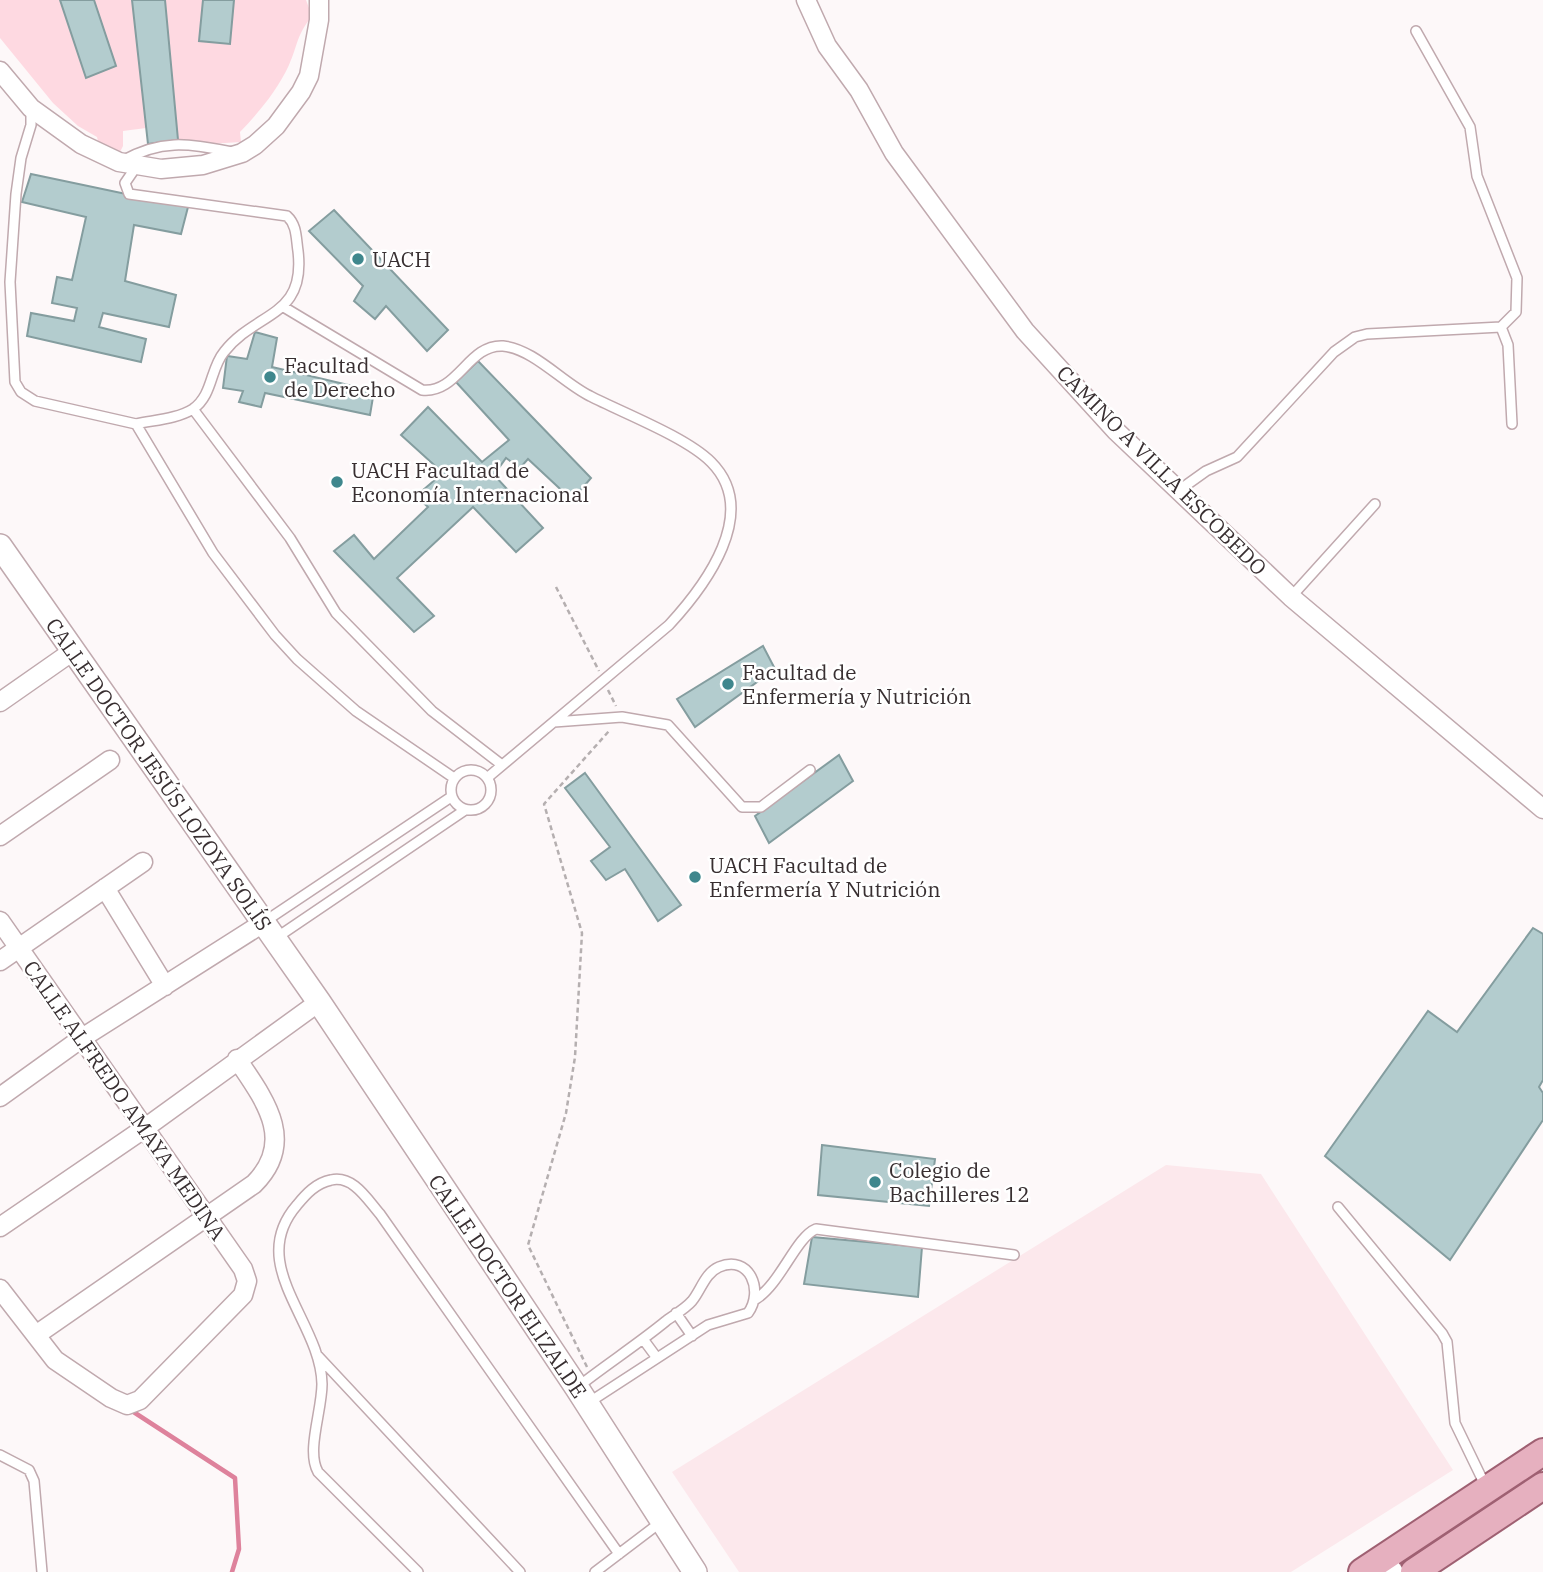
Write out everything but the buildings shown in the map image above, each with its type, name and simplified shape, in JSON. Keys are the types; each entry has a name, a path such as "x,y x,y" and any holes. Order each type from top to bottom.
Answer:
{"main road":[{"path":"1380,1567 1487,1488 1543,1452"},
{"path":"1414,1572 1543,1486"}],"street":[{"path":"0,71 31,108 80,144 128,165 185,169 242,153 276,126 310,75 319,20 319,0"},
{"name":"CAMINO A VILLA ESCOBEDO","path":"806,0 827,46 859,90 894,153 1001,301 1116,431 1291,597 1543,809"},
{"name":"CALLE DOCTOR JESÚS LOZOYA SOLÍS","path":"0,546 319,1002"},
{"path":"0,702 73,651"},
{"path":"0,836 110,761"},
{"path":"0,961 143,862"},
{"path":"105,888 165,986"},
{"name":"CALLE ALFREDO AMAYA MEDINA","path":"0,921 243,1269 247,1282 243,1295 137,1402 127,1405 111,1398 55,1360 36,1335"},
{"path":"0,1097 82,1038 165,986 269,931"},
{"path":"0,1227 145,1128 319,1002"},
{"name":"CALLE DOCTOR ELIZALDE","path":"319,1002 585,1389 695,1572"},
{"path":"0,1289 36,1335 254,1184 270,1165 272,1157 270,1109 237,1059"}],"lane":[{"path":"1178,491 1206,471 1237,457 1334,352 1355,337 1384,332 1501,327 1516,312 1517,278 1477,176 1469,127 1416,31"},
{"path":"31,108 31,125 21,158 16,194 10,282 15,382 21,391 35,401 136,424 180,415 193,409 211,385 223,353 282,306 295,291 299,279 296,231 291,220 279,213 129,194 125,183 128,165 146,148 169,144 242,153"},
{"path":"282,306 422,390 444,386 487,350 504,346 514,349 527,355 572,387 680,442 711,462 724,480 730,501 727,531 718,558 691,601 669,625 487,778"},
{"path":"1501,327 1508,345 1512,424"},
{"path":"193,409 290,538 336,613 432,711 502,765"},
{"path":"136,424 213,553 275,635 297,659 356,711 454,778"},
{"path":"1291,597 1375,504"},
{"path":"554,722 622,717 661,723 677,732 742,807 761,807 810,770"},
{"path":"269,931 465,810 477,809 487,802 491,790 487,778 471,770 454,778"},
{"path":"269,931 451,797 454,778"},
{"path":"451,797 465,810"},
{"path":"418,1572 314,1465 312,1448 318,1429 322,1384 317,1354 285,1282 278,1242 284,1222 308,1192 328,1181 344,1180 354,1184 380,1214 619,1554"},
{"path":"1338,1207 1447,1342 1455,1423 1487,1488"},
{"path":"585,1389 657,1358 720,1320 748,1313 756,1299 774,1284 807,1235 816,1229 1014,1255"},
{"path":"585,1389 691,1301 711,1273 727,1265 747,1270 754,1279 756,1299"},
{"path":"676,1313 692,1336"},
{"path":"643,1339 657,1358"},
{"path":"317,1354 520,1572"},
{"path":"0,1455 29,1470 34,1481 42,1572"},
{"path":"595,1572 663,1521"}],"path":[{"path":"556,587 622,717 544,804 582,933 575,1057 566,1113 528,1245 585,1389"}],"shaded area":[{"path":"0,0 60,0 86,77 116,66 94,0 132,0 146,128 123,131 123,146 119,154 100,151 97,137 78,126 53,103 0,38"},
{"path":"165,0 203,0 199,41 230,44 234,0 306,0 312,16 300,35 279,84 240,132 241,142 192,145 178,140"},
{"path":"1166,1165 1261,1174 1453,1470 1291,1572 739,1572 672,1472"}],"waterway":[{"path":"129,1409 235,1478 239,1549 232,1572"}],"place":[{"name":"UACH","path":"358,259"},
{"name":"Facultad de Derecho","path":"270,377"},
{"name":"UACH Facultad de Economía Internacional","path":"337,482"},
{"name":"Facultad de Enfermería y Nutrición","path":"728,684"},
{"name":"UACH Facultad de Enfermería Y Nutrición","path":"695,877"},
{"name":"Colegio de Bachilleres 12","path":"875,1182"}]}
